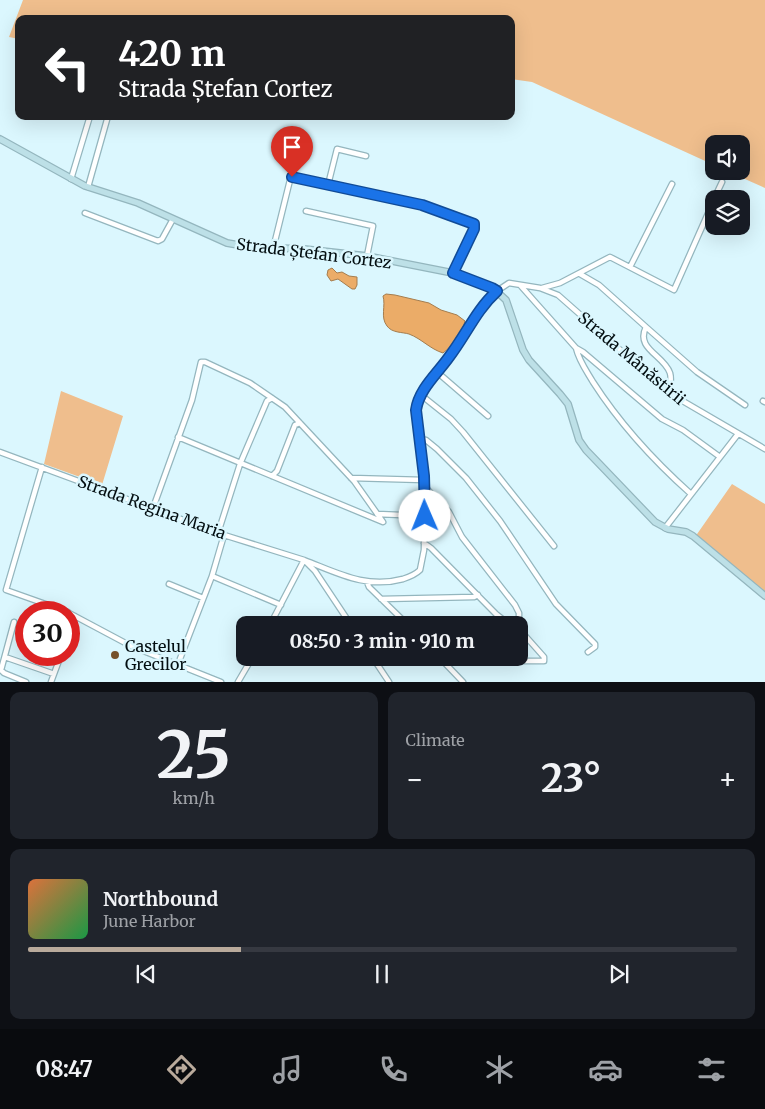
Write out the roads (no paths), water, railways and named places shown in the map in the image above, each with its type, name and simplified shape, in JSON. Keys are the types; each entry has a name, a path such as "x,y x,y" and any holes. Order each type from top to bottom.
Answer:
{"street":[{"path":"71,179 89,120"},
{"path":"88,187 107,120"},
{"name":"Strada Ștefan Cortez","path":"0,139 88,187 138,203 238,246 304,249 367,256 453,273 497,291"},
{"path":"328,185 337,149 366,156"},
{"path":"272,249 292,177 422,205 472,222 474,229 453,273"},
{"path":"718,190 722,182"},
{"path":"630,266 672,184"},
{"path":"306,212 373,226 367,256"},
{"path":"85,213 158,241 162,239 173,219"},
{"path":"540,288 560,283 610,257 674,290 705,220"},
{"path":"580,274 599,285 697,372 744,405"},
{"name":"Strada Mânăstirii","path":"497,291 509,283 540,288 558,295 669,393 765,449"},
{"path":"558,295 560,283"},
{"path":"519,284 576,348 662,420 683,430 720,457"},
{"path":"399,616 369,587 367,582 395,581 416,574 422,567 425,487 416,410 421,395 449,358 472,320 497,291 506,300 529,360 568,404 579,440 586,450 648,515 665,528 686,532 693,536 765,596"},
{"path":"646,327 643,334 644,342 666,367 670,375 669,393"},
{"path":"576,348 578,358 626,428 668,474 691,494"},
{"path":"153,508 178,437 192,400 201,362 205,362 234,375 285,407 351,478 383,522 178,437"},
{"path":"437,372 488,416"},
{"path":"421,395 451,419 463,432 554,546"},
{"path":"218,533 240,464 267,401 272,398"},
{"path":"272,476 278,471 295,425 300,423"},
{"path":"665,528 738,434"},
{"path":"420,439 429,442 466,478 500,521 556,604 595,644 595,648 588,652"},
{"name":"Strada Regina Maria","path":"0,452 42,466 218,533 367,582"},
{"path":"36,601 6,590 42,466"},
{"path":"351,478 424,480"},
{"path":"425,487 449,512 462,537 515,605 519,616"},
{"path":"378,514 425,516"},
{"path":"178,664 212,576 224,535"},
{"path":"424,543 499,616"},
{"path":"275,616 304,560 315,570 345,616"},
{"path":"212,576 281,605"},
{"path":"170,584 203,598"},
{"path":"381,599 474,597 478,595"},
{"path":"80,619 131,646 221,682"},
{"path":"14,622 0,670 26,682"},
{"path":"528,639 544,657 544,661 528,661"},
{"path":"5,657 54,674"},
{"path":"51,682 57,666"},
{"path":"238,682 247,666"},
{"path":"378,666 389,682"},
{"path":"448,666 463,682"}],"place":[{"name":"Castelul Grecilor","path":"115,655"}]}
